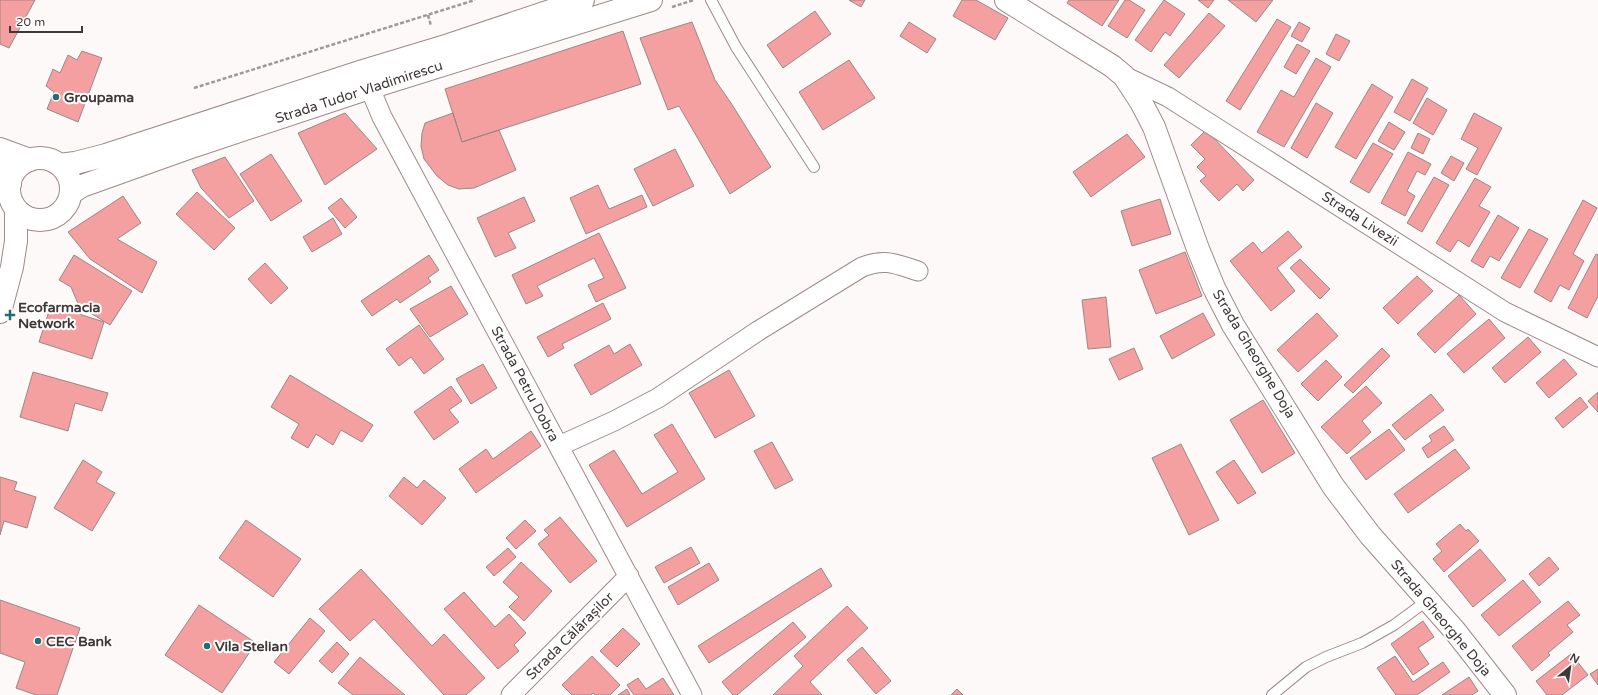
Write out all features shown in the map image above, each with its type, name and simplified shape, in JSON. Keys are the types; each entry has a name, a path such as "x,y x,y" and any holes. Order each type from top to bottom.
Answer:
{"main road":[{"name":"Strada Tudor Vladimirescu","path":"71,193 82,186 174,153 366,80 449,45 583,0"},
{"name":"Strada Tudor Vladimirescu","path":"0,149 30,160 46,159 60,165 74,164 651,0"},
{"name":"Strada Gheorghe Doja","path":"1006,0 1112,66 1124,76 1142,102 1154,127 1198,249 1214,288 1233,325 1333,486 1370,535 1455,631 1505,695"},
{"path":"30,160 5,176 12,201 16,209 23,215 40,220 48,219 56,215 68,202 71,193 69,178 60,165"},
{"path":"0,312 6,266 16,241 16,209"},
{"path":"6,266 48,219"}],"street":[{"name":"Strada Livezii","path":"1124,76 1168,97 1505,312 1598,357"},
{"name":"Strada Petru Dobra","path":"366,80 382,117 692,695"},
{"path":"558,446 614,421 658,398 758,331 862,268 875,262 892,263 918,271"},
{"name":"Strada Călărașilor","path":"511,695 628,576"}],"lane":[{"path":"711,0 736,47 814,167"},
{"path":"1272,695 1306,667 1362,642 1394,625 1428,600"}],"path":[{"path":"194,88 475,0"}],"building":[{"path":"0,0 35,0 9,48 0,44"},
{"path":"849,0 865,0 861,7"},
{"path":"962,0 976,0 1008,18 995,40 953,16"},
{"path":"1069,0 1119,0 1102,26 1067,3"},
{"path":"1125,0 1129,0 1145,10 1127,38 1108,26"},
{"path":"1164,0 1185,14 1170,36 1165,32 1151,52 1135,40"},
{"path":"1198,0 1214,0 1208,8"},
{"path":"1228,0 1273,0 1256,22"},
{"path":"815,11 831,34 783,68 767,45"},
{"path":"1209,13 1225,26 1179,78 1164,65"},
{"path":"1277,19 1291,27 1240,110 1226,101"},
{"path":"692,22 715,80 771,167 730,194 679,106 668,110 640,38"},
{"path":"909,22 936,39 927,53 900,36"},
{"path":"1299,22 1310,28 1302,42 1291,36"},
{"path":"623,31 641,84 462,142 445,89"},
{"path":"1336,34 1350,41 1339,61 1326,54"},
{"path":"1297,44 1310,51 1296,74 1284,67"},
{"path":"82,51 102,58 78,122 47,109 54,92 46,86 53,69 60,73 68,55 77,60"},
{"path":"1316,58 1331,67 1284,147 1257,132 1281,90 1294,97"},
{"path":"849,60 875,98 823,130 799,92"},
{"path":"1412,79 1428,88 1410,121 1394,112"},
{"path":"1372,84 1393,97 1356,159 1335,147"},
{"path":"1427,98 1447,110 1433,135 1413,123"},
{"path":"1316,103 1333,113 1307,158 1291,148"},
{"path":"345,113 377,149 325,185 298,133"},
{"path":"453,113 462,142 499,130 516,170 474,188 459,189 448,185 437,176 424,159 421,146 422,133 425,123"},
{"path":"1474,113 1502,128 1477,175 1466,169 1478,148 1461,139"},
{"path":"1389,122 1405,132 1394,150 1378,141"},
{"path":"1206,130 1254,180 1243,191 1237,184 1219,201 1200,181 1206,176 1197,167 1205,159 1191,145"},
{"path":"1418,133 1430,139 1423,154 1411,148"},
{"path":"1127,134 1145,157 1091,197 1073,172"},
{"path":"1373,143 1393,154 1369,193 1350,182"},
{"path":"675,149 694,186 653,206 634,169"},
{"path":"1408,152 1431,164 1425,175 1417,171 1407,191 1415,196 1405,216 1381,203"},
{"path":"271,154 302,201 271,221 240,174"},
{"path":"1451,156 1464,163 1454,181 1441,173"},
{"path":"225,157 254,201 229,218 201,188 192,170"},
{"path":"1434,177 1449,185 1422,232 1407,223"},
{"path":"1475,178 1491,187 1479,206 1490,212 1469,247 1458,240 1450,252 1436,243"},
{"path":"598,185 609,209 642,195 647,207 586,234 570,198"},
{"path":"197,192 235,228 214,250 176,214"},
{"path":"123,196 141,223 117,239 157,262 142,293 90,259 68,232"},
{"path":"524,197 535,221 508,233 516,248 495,257 477,218"},
{"path":"341,198 357,217 345,228 328,208"},
{"path":"1160,199 1171,234 1132,246 1121,211"},
{"path":"1583,200 1597,208 1573,254 1584,261 1569,290 1560,285 1551,302 1534,292"},
{"path":"1498,215 1519,228 1499,261 1490,256 1483,268 1471,261"},
{"path":"333,218 342,234 312,252 303,237"},
{"path":"1529,229 1548,239 1520,288 1501,278"},
{"path":"1288,231 1302,247 1277,268 1295,291 1271,311 1230,261 1253,242 1262,253"},
{"path":"599,233 626,288 596,302 588,285 604,278 594,258 537,286 543,296 526,304 512,275"},
{"path":"1185,252 1202,296 1156,314 1139,270"},
{"path":"1596,254 1598,255 1598,296 1587,318 1568,308"},
{"path":"74,255 132,291 110,325 79,306 71,287 59,280"},
{"path":"429,255 439,270 428,278 431,282 400,303 397,299 372,316 361,301"},
{"path":"1300,259 1330,289 1320,299 1290,268"},
{"path":"265,263 288,288 271,304 248,279"},
{"path":"1417,276 1433,291 1398,324 1383,308"},
{"path":"451,286 468,314 430,337 410,309"},
{"path":"1459,295 1476,314 1435,353 1417,334"},
{"path":"1106,297 1111,347 1088,349 1082,300"},
{"path":"603,303 611,319 562,344 564,348 548,357 537,337"},
{"path":"51,305 104,322 92,359 39,342"},
{"path":"1203,313 1215,335 1172,359 1160,336"},
{"path":"1317,313 1338,336 1298,372 1277,350"},
{"path":"1489,319 1505,338 1464,373 1447,354"},
{"path":"419,325 444,359 424,374 411,357 399,366 386,349"},
{"path":"1528,337 1541,352 1505,383 1492,368"},
{"path":"630,344 642,365 591,395 574,365 609,345 614,354"},
{"path":"1134,348 1143,369 1119,380 1109,359"},
{"path":"1382,348 1390,356 1353,393 1344,385"},
{"path":"1564,359 1577,374 1549,398 1536,383"},
{"path":"1326,360 1342,377 1318,401 1301,384"},
{"path":"483,364 497,388 471,404 456,379"},
{"path":"729,370 755,416 715,438 689,393"},
{"path":"33,372 108,393 102,411 75,403 68,431 20,417"},
{"path":"290,375 373,425 362,442 341,430 333,445 316,434 308,448 291,438 299,424 271,407"},
{"path":"451,386 462,401 449,410 459,422 434,440 414,412"},
{"path":"1366,386 1382,403 1362,421 1371,432 1347,454 1321,427"},
{"path":"1598,392 1598,412 1588,401"},
{"path":"1431,394 1444,410 1405,440 1392,425"},
{"path":"1580,397 1588,407 1563,428 1555,418"},
{"path":"1263,400 1295,453 1262,473 1230,420"},
{"path":"672,424 705,479 627,527 589,465 614,450 642,494 678,472 654,435"},
{"path":"1444,426 1454,440 1428,458 1422,448 1432,441 1429,436"},
{"path":"1389,429 1405,450 1366,480 1350,458"},
{"path":"531,431 541,446 476,493 459,469 486,449 493,459"},
{"path":"772,442 793,480 775,489 754,451"},
{"path":"1181,444 1219,520 1189,535 1152,458"},
{"path":"1455,449 1470,468 1408,513 1394,494"},
{"path":"83,460 102,472 96,482 115,493 92,531 54,508"},
{"path":"1234,460 1256,493 1238,504 1216,472"},
{"path":"0,477 17,482 14,490 36,497 27,528 4,521 0,535"},
{"path":"404,477 417,488 424,480 446,498 422,525 389,496"},
{"path":"560,517 597,561 570,583 538,544 549,535 544,530"},
{"path":"246,520 301,559 273,597 219,558"},
{"path":"525,520 536,531 516,549 506,538"},
{"path":"1460,524 1466,531 1468,529 1479,541 1444,572 1433,559 1442,551 1436,544"},
{"path":"691,547 700,563 664,583 655,567"},
{"path":"508,548 516,557 494,576 486,567"},
{"path":"1480,549 1506,580 1473,607 1448,576"},
{"path":"1549,557 1559,569 1539,586 1529,574"},
{"path":"521,562 552,591 524,621 509,607 519,597 503,582"},
{"path":"709,563 719,580 678,605 668,587"},
{"path":"821,568 832,586 709,663 698,646"},
{"path":"361,569 432,646 444,634 485,678 466,695 444,695 374,619 350,641 319,609"},
{"path":"1523,580 1541,602 1499,636 1481,615"},
{"path":"464,592 495,627 509,614 526,633 514,645 519,651 498,669 444,609"},
{"name":"CEC Bank","path":"0,600 80,628 57,695 36,695 16,688 25,662 0,653"},
{"path":"1568,601 1580,615 1567,625 1573,632 1548,653 1550,655 1532,671 1512,646"},
{"path":"199,605 256,643 222,693 165,655"},
{"path":"847,606 868,628 810,682 822,695 773,695 803,666 794,656"},
{"path":"310,618 325,631 289,674 274,662"},
{"path":"1423,621 1434,637 1418,648 1429,664 1413,675 1391,644"},
{"path":"793,622 806,637 737,695 733,695 722,682"},
{"path":"623,628 640,644 617,667 600,651"},
{"path":"337,642 349,654 332,673 319,661"},
{"path":"862,647 891,681 876,694 847,660"},
{"path":"1571,654 1588,675 1562,695 1547,695 1536,681"},
{"path":"592,656 620,685 610,695 595,695 593,693 591,695 572,695 562,685"},
{"path":"1395,656 1413,682 1443,662 1450,672 1417,695 1396,695 1377,668"},
{"path":"360,657 405,695 353,695 338,683"},
{"path":"1598,669 1598,685 1590,674"},
{"path":"1469,677 1478,691 1472,695 1442,695"},
{"path":"638,678 646,689 663,678 674,695 634,695 627,685"},
{"path":"627,689 630,695 618,695"},
{"path":"957,689 963,695 951,695"}],"place":[{"name":"Groupama","path":"56,97"},
{"name":"Ecofarmacia Network","path":"10,315"},
{"name":"CEC Bank","path":"38,641"},
{"name":"Vila Stelian","path":"207,646"}]}
